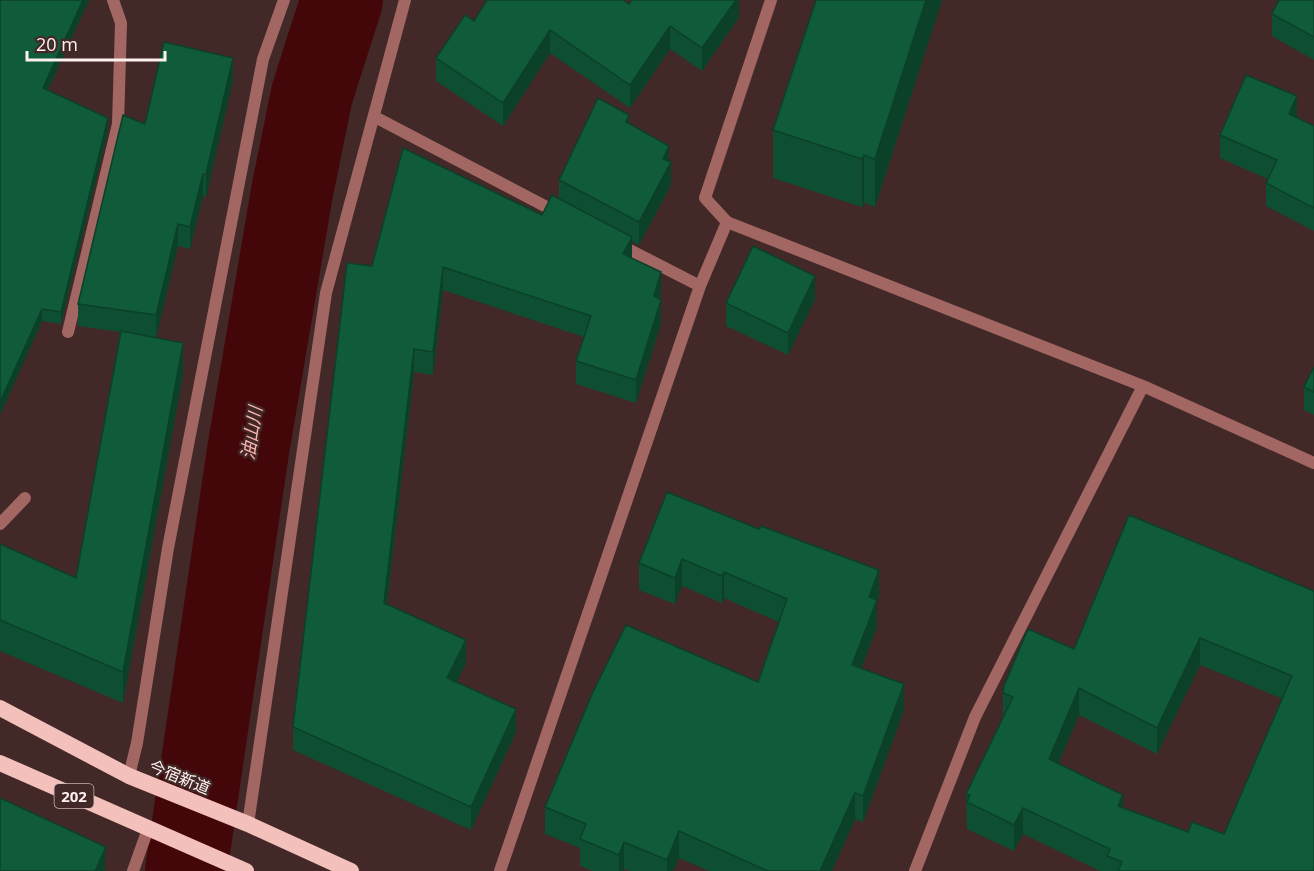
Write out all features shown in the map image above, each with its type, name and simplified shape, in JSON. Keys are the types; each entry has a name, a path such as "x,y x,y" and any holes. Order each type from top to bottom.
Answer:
{"highway":[{"name":"今宿新道","path":"0,708 129,776 248,824 351,871"},
{"name":"202","path":"0,763 246,871"}],"street":[{"path":"68,332 118,124 121,23 112,0"},
{"path":"129,776 168,548 263,59 284,0"},
{"path":"248,824 326,293 405,0"},
{"path":"771,0 705,198 727,222 1143,386 1314,463"},
{"path":"375,117 574,221"},
{"path":"500,871 700,286 727,222"},
{"path":"606,237 700,286"},
{"path":"915,871 975,717 1143,386"},
{"path":"0,524 25,498"},
{"path":"133,871 148,829"}],"building":[{"path":"0,0 83,0 43,88 108,118 61,312 42,309 0,402"},
{"path":"487,0 623,0 629,4 632,0 736,0 702,48 670,26 630,85 550,30 503,103 436,58 465,15 474,21"},
{"path":"816,0 926,0 875,159 864,155 862,159 773,130"},
{"path":"1279,0 1314,0 1314,37 1272,14"},
{"path":"164,42 233,58 206,174 203,174 190,227 178,224 156,315 78,304 123,115 145,124"},
{"path":"1246,75 1297,96 1289,114 1314,126 1314,208 1266,183 1277,160 1220,135"},
{"path":"598,98 629,115 626,122 669,146 663,159 671,162 639,222 559,180"},
{"path":"403,148 542,215 552,195 632,237 623,254 661,272 654,296 661,300 636,380 576,361 591,316 443,267 433,352 414,349 384,603 466,640 447,678 516,709 471,807 293,727 347,263 372,266"},
{"path":"753,246 815,276 788,333 726,303"},
{"path":"121,331 183,343 123,672 0,620 0,544 76,578"},
{"path":"1314,367 1314,392 1304,387"},
{"path":"667,492 759,529 761,526 879,570 869,597 877,600 852,665 904,684 863,796 855,793 820,871 768,871 679,831 667,860 624,842 619,855 580,839 586,824 545,807 592,694 626,625 758,682 787,599 724,572 722,576 682,559 675,578 639,563"},
{"path":"1129,515 1314,591 1314,871 1118,871 1122,862 1107,856 1110,849 1023,808 1014,825 967,802 970,795 966,794 1013,697 1003,693 1004,686 1028,629 1074,649","holes":["1200,638 1292,676 1224,834 1192,822 1188,832 1118,806 1123,795 1049,759 1079,688 1157,728"]},
{"path":"0,798 106,847 95,871 0,871"}],"waterway":[{"name":"油山川","path":"186,871 248,451 292,192 312,94 342,0"}]}
